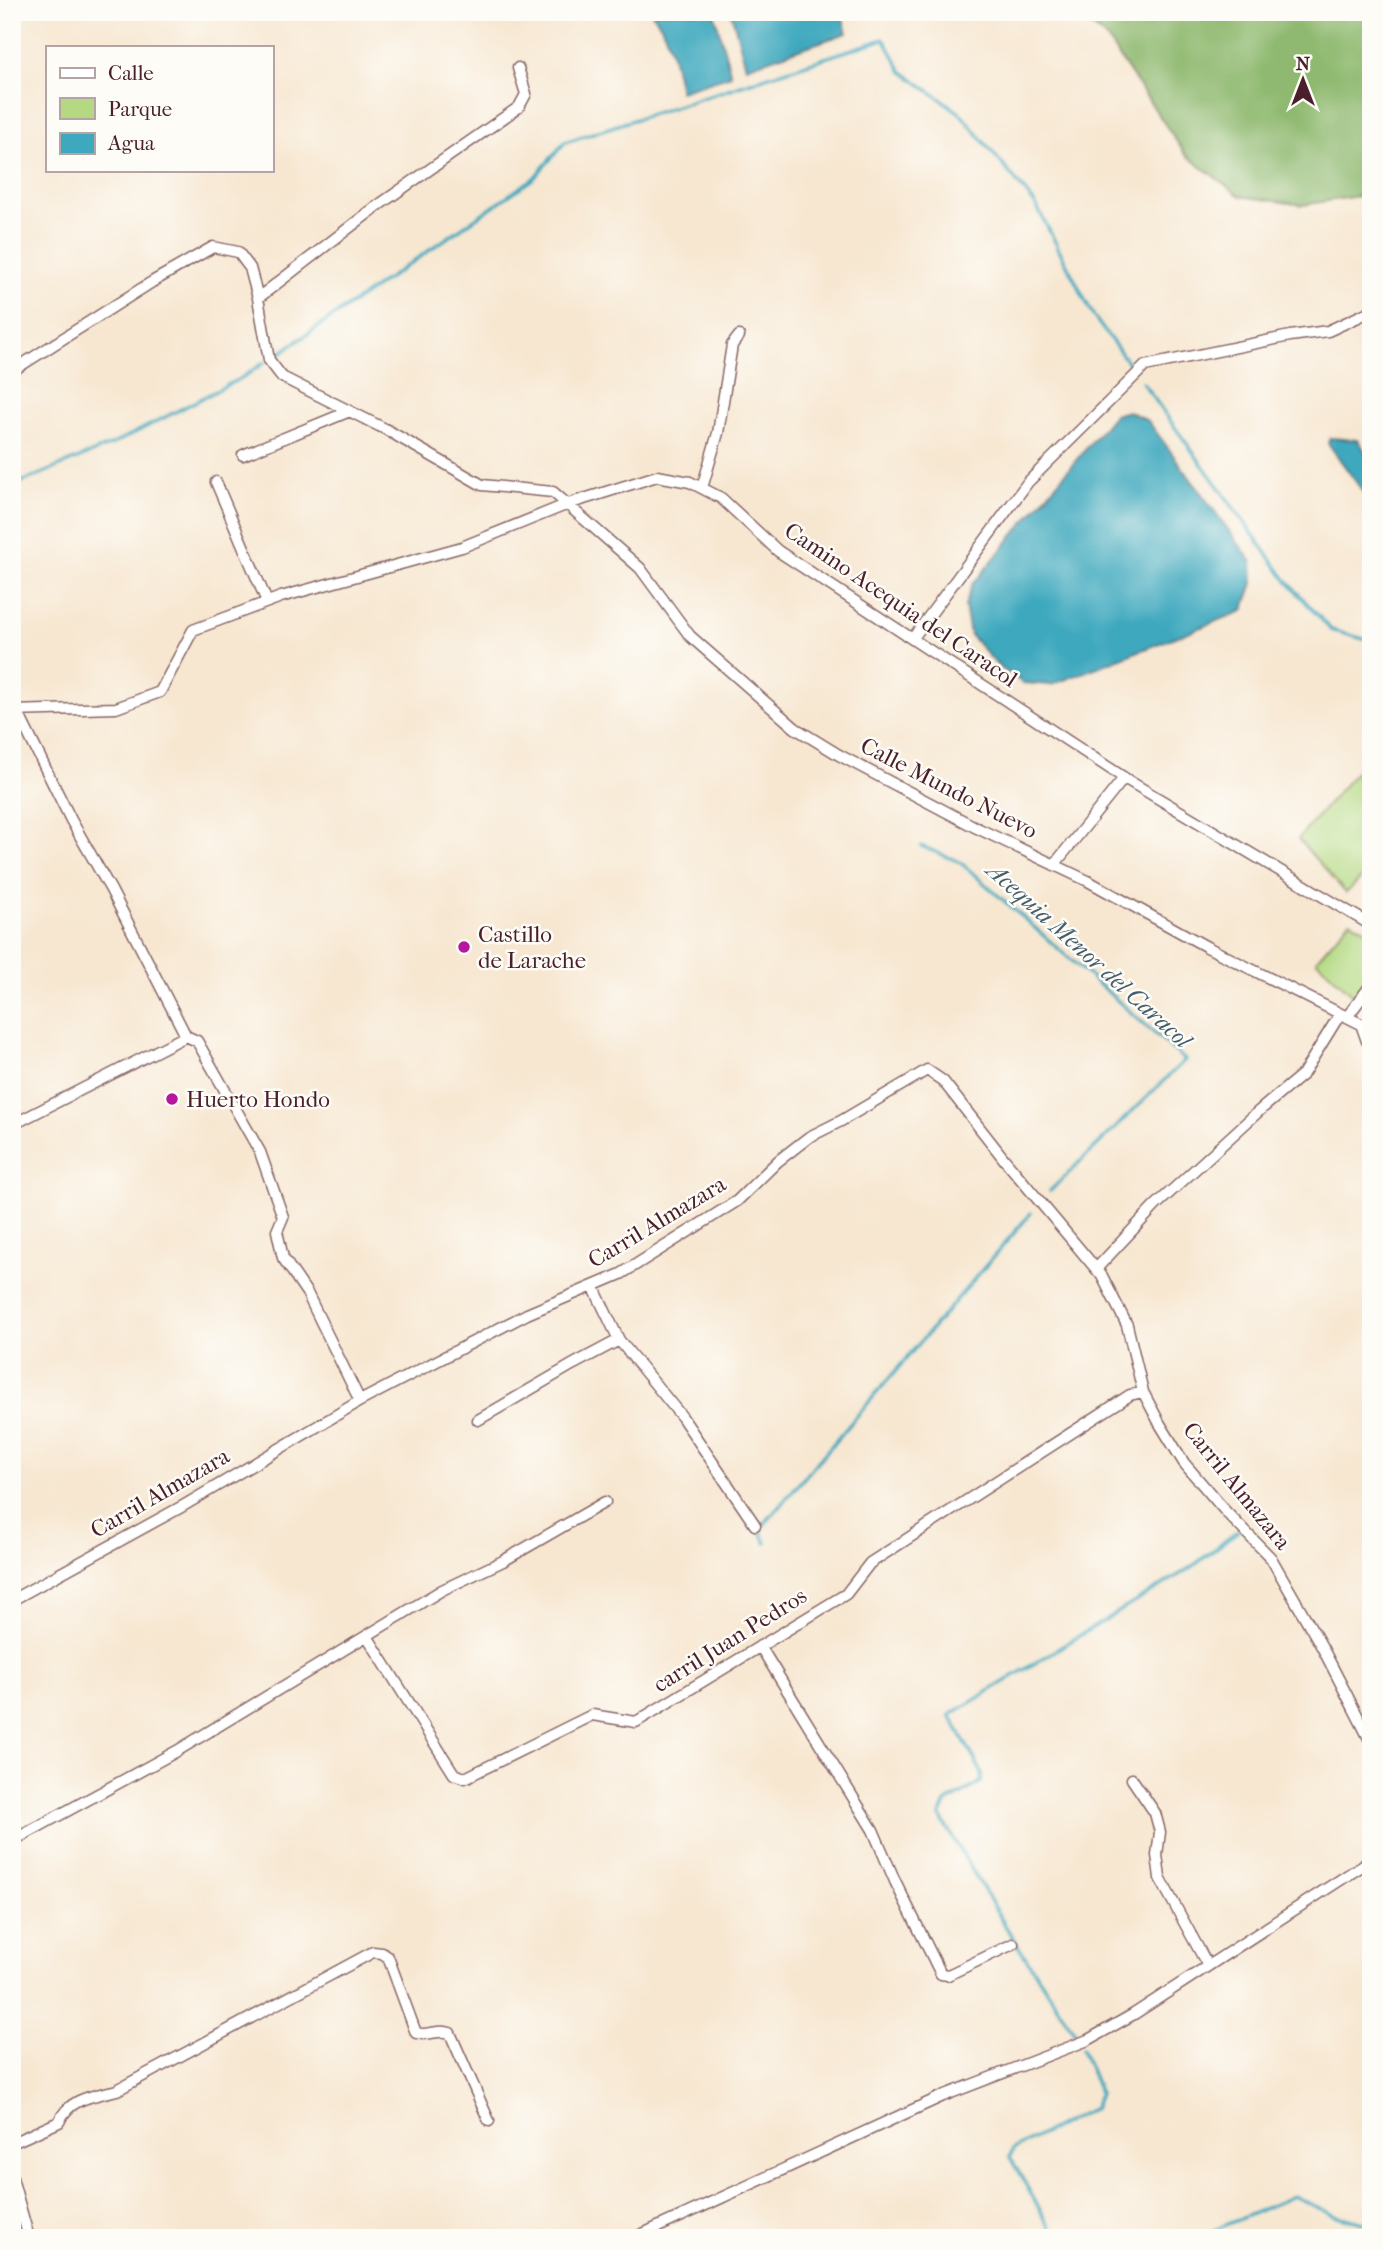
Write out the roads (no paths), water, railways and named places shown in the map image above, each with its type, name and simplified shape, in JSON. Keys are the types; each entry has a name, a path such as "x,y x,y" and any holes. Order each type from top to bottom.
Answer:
{"street":[{"path":"258,298 376,207 519,107 526,94 518,68"},
{"path":"12,371 152,282 213,247 238,252 250,268 269,360 282,377 482,485 553,492 568,504"},
{"path":"914,638 1028,482 1145,366 1290,335 1328,331 1371,311"},
{"path":"702,488 718,433 732,345 738,336"},
{"path":"243,455 349,411"},
{"name":"Camino Acequia del Caracol","path":"15,711 116,708 160,692 193,630 267,603 462,547 568,504 657,476 690,482 722,498 778,551 1124,778 1371,925"},
{"path":"216,482 267,603"},
{"name":"Calle Mundo Nuevo","path":"568,504 595,531 640,568 690,636 795,728 839,755 977,828 1088,881 1207,947 1366,1027"},
{"path":"15,711 186,1036 197,1041 260,1152 283,1216 277,1231 284,1258 307,1293 360,1401"},
{"path":"1054,864 1124,778"},
{"path":"1096,1269 1155,1206 1303,1074 1344,1016 1371,985"},
{"path":"1366,1027 1371,1046"},
{"path":"12,1125 186,1036"},
{"name":"Carril Almazara","path":"12,1600 183,1506 360,1401 527,1314 621,1274 737,1201 778,1161 809,1136 841,1121 927,1070 943,1081 1102,1276 1127,1325 1143,1392 1184,1463 1226,1512 1271,1558 1322,1647 1371,1742"},
{"path":"593,1286 620,1340 682,1417 755,1525"},
{"path":"478,1420 572,1364 620,1340"},
{"name":"carril Juan Pedros","path":"367,1636 454,1774 466,1777 592,1716 636,1722 846,1594 870,1563 1130,1395 1143,1392"},
{"path":"12,1841 177,1751 442,1590 503,1562 605,1502"},
{"path":"760,1646 873,1830 940,1974 948,1975 1013,1944"},
{"path":"1132,1779 1155,1813 1160,1832 1157,1855 1160,1878 1208,1966"},
{"path":"634,2238 943,2096 1088,2040 1134,2014 1371,1860"},
{"path":"12,2143 59,2122 64,2110 83,2099 117,2090 373,1952 382,1953 388,1958 416,2033 426,2035 443,2030 450,2033 489,2121"},
{"path":"12,2178 29,2238"}],"water":[{"path":"651,12 714,12 731,75 680,91 667,39"},
{"path":"731,12 841,12 847,33 746,67"},
{"path":"1128,411 1148,421 1252,562 1253,583 1243,611 1051,685 1023,683 998,666 970,635 965,606 972,585 1114,415"},
{"path":"1330,438 1358,440 1371,461 1369,500 1328,443"}],"waterway":[{"path":"273,358 534,178 565,142 884,39 902,71 960,113 1036,205 1094,317 1129,364"},
{"path":"12,486 113,444 243,377 265,362"},
{"path":"1142,382 1287,581 1331,630 1371,641"},
{"name":"Acequia Menor del Caracol","path":"921,846 960,862 1185,1060 1050,1191"},
{"name":"Acequia Menor del Caracol","path":"766,1543 760,1529 1031,1213"},
{"path":"1077,2036 1009,1932 940,1816 946,1803 981,1782 982,1773 950,1715 1192,1567 1238,1531"},
{"path":"1056,2238 1010,2157 1013,2149 1094,2108 1100,2094 1082,2049"},
{"path":"1196,2238 1293,2196 1334,2215 1371,2225"}],"place":[{"name":"Castillo de Larache","path":"464,947"},
{"name":"Huerto Hondo","path":"172,1099"}]}
